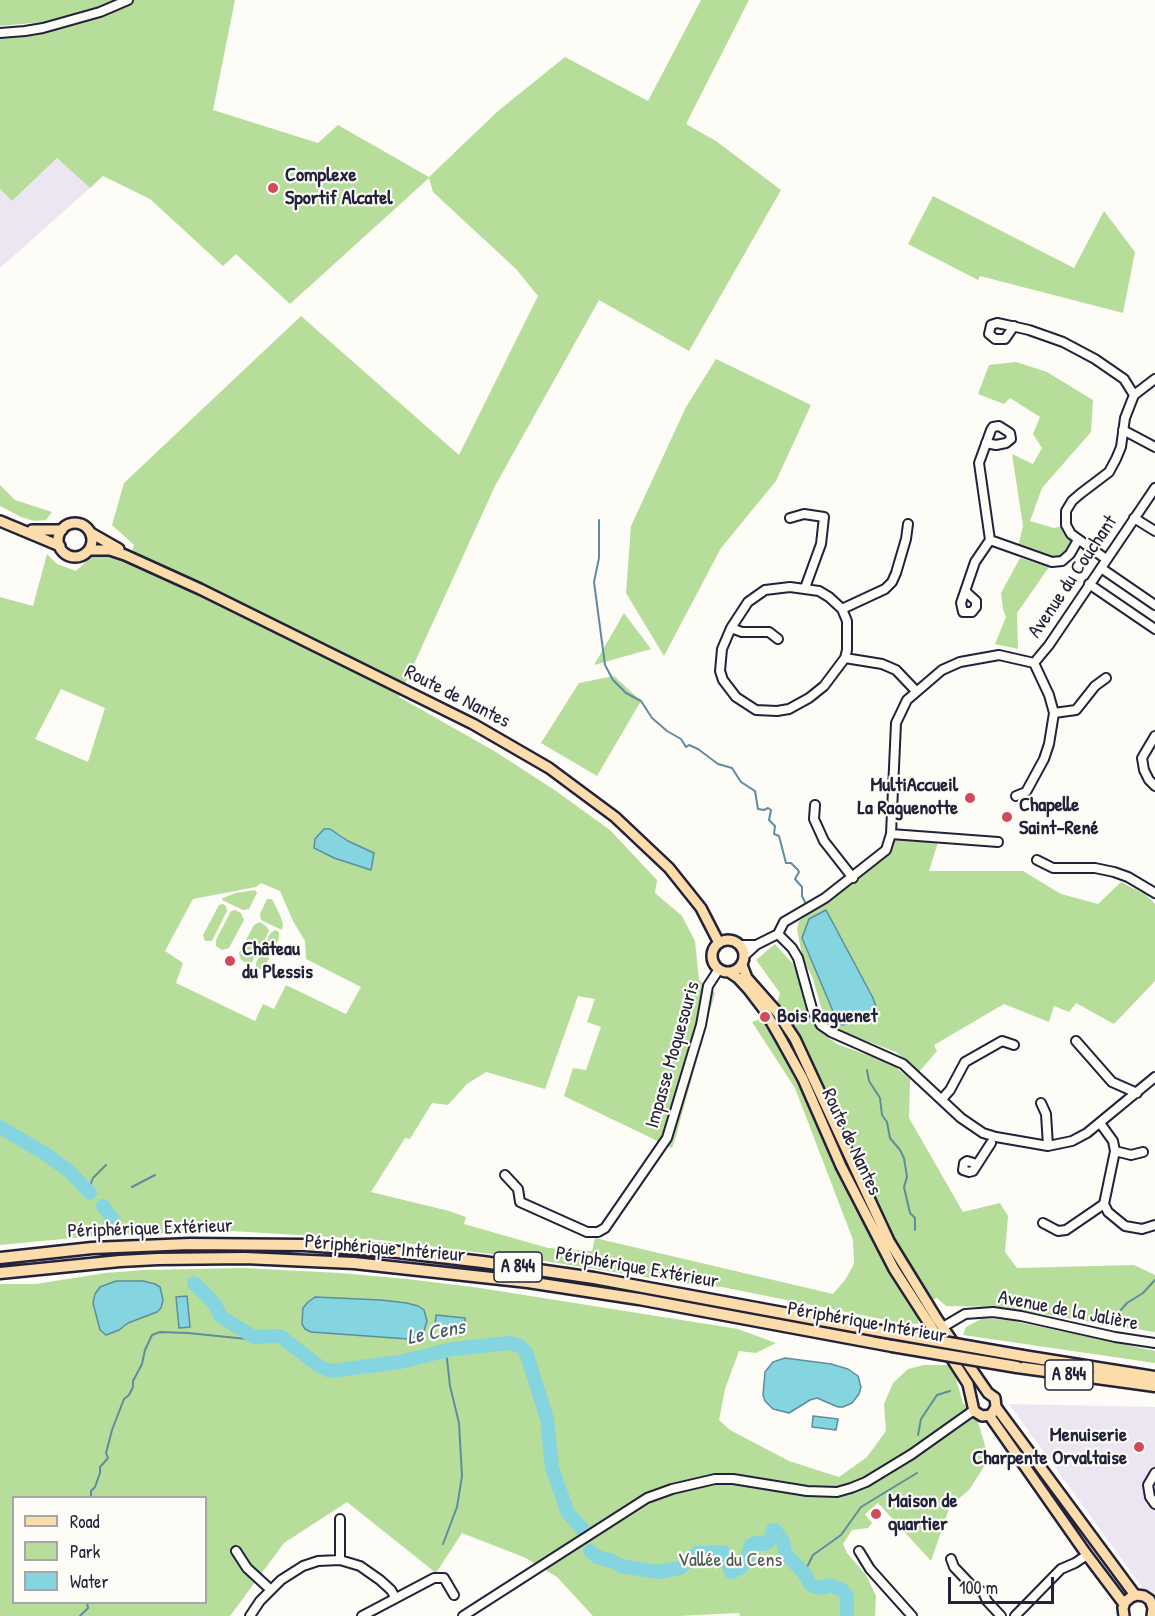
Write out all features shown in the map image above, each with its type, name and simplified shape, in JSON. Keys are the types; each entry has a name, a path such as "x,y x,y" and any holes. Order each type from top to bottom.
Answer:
{"highway":[{"name":"Périphérique Extérieur","path":"0,1257 102,1248 190,1244 304,1245 389,1251 473,1260 583,1276 875,1330 1155,1377"},
{"name":"Périphérique Intérieur","path":"0,1273 158,1259 245,1258 354,1263 528,1282 1017,1367 1155,1386"}],"main road":[{"path":"0,520 60,546"},
{"path":"83,525 91,533 92,544 86,554 75,557 65,553 60,546 58,538 67,526 83,525"},
{"path":"17,528 62,530"},
{"name":"Route de Nantes","path":"91,533 125,555"},
{"name":"Route de Nantes","path":"89,549 110,550 125,555 200,589 444,709 549,768 615,817 669,868 701,908 719,943"},
{"path":"732,941 740,945 743,960 739,968 729,972 719,969 712,958 719,943 732,941"},
{"name":"Route de Nantes","path":"743,960 747,978 777,1012 815,1078 889,1241 968,1384 973,1406"},
{"name":"Route de Nantes","path":"729,972 743,982 765,1011 803,1080 870,1226 906,1290 988,1393"},
{"path":"993,1411 981,1416 973,1406 977,1395 988,1393 995,1398 993,1411 1087,1555 1124,1604 1124,1616"},
{"path":"993,1411 1135,1595"},
{"path":"1124,1604 1135,1595 1146,1597 1154,1604 1152,1616"}],"street":[{"path":"0,33 25,32 43,28 100,12 128,0"},
{"path":"1014,326 1063,342 1095,359 1124,379 1134,395"},
{"path":"1106,560 1078,540 1066,525 1066,511 1080,494 1108,472 1119,453 1129,405 1134,395 1155,379"},
{"path":"1124,430 1155,447"},
{"path":"966,592 975,562 990,540 979,471 979,463 986,443"},
{"name":"Avenue du Couchant","path":"743,960 756,945 778,934 784,922 825,898 886,850 891,834 896,723 907,700 942,670 960,662 999,655 1034,663 1049,645 1155,488"},
{"path":"790,518 804,514 824,517 821,544 805,588"},
{"path":"1134,518 1155,531"},
{"path":"842,609 885,589 892,582 906,539 908,524"},
{"path":"990,540 1052,562 1062,561 1070,554 1078,540"},
{"path":"1101,568 1155,605"},
{"path":"1089,584 1155,629"},
{"path":"775,588 805,588 819,591 842,609 847,621 845,658 824,686 810,698 789,709 756,710 736,698 723,680 720,671 722,650 731,628 748,602 759,593 775,588"},
{"path":"731,628 742,632 769,632 778,639"},
{"path":"845,658 882,664 896,670 916,691"},
{"path":"1016,796 1026,792 1044,759 1054,713 1049,695 1034,663"},
{"path":"1054,713 1076,710 1095,686 1106,678"},
{"path":"1155,736 1142,758 1144,770 1155,786"},
{"path":"815,805 814,819 824,841 852,878"},
{"path":"891,834 998,842"},
{"path":"1037,860 1053,868 1095,868 1114,873 1128,877 1155,893"},
{"path":"778,934 798,958 813,1012 821,1025 831,1032 903,1064 961,1118 983,1133 1048,1146 1072,1141 1100,1123 1155,1077"},
{"name":"Avenue du Couchant","path":"740,945 756,945"},
{"name":"Impasse Moquesouris","path":"505,1175 518,1189 520,1202 587,1232 598,1232 605,1227 663,1146 671,1128 701,1025 708,986 719,969"},
{"path":"942,1099 950,1090 965,1062 1002,1041 1014,1045"},
{"path":"1076,1041 1112,1082 1137,1092"},
{"path":"1041,1104 1046,1114 1048,1146"},
{"path":"1100,1123 1113,1141 1115,1151 1104,1204 1108,1212 1125,1226 1142,1229 1155,1225"},
{"path":"977,1164 991,1143"},
{"path":"1115,1151 1131,1155 1143,1152"},
{"path":"1043,1223 1058,1231 1066,1230 1104,1204"},
{"name":"Avenue de la Jalière","path":"939,1329 965,1314 993,1312 1155,1343"},
{"path":"463,1616 647,1498 672,1489 715,1479 733,1479 807,1491 837,1492 866,1482 912,1454 973,1406"},
{"path":"1155,1473 1148,1485 1150,1497 1155,1504"},
{"path":"340,1519 340,1560"},
{"path":"236,1551 247,1568 271,1590"},
{"path":"859,1551 902,1611 912,1616"},
{"path":"1015,1616 1061,1569 1087,1555"},
{"path":"951,1559 954,1568 974,1588 983,1592 987,1601 1001,1616"},
{"path":"250,1616 281,1580 303,1566 318,1561 350,1561 371,1572 391,1590 395,1597"},
{"path":"362,1616 434,1578 444,1578 454,1595"}],"shaded area":[{"path":"57,158 90,188 0,268 0,189 12,201"},
{"path":"1009,1404 1155,1407 1155,1605"}],"green space":[{"path":"0,0 235,0 213,110 318,143 338,125 429,177 498,111 565,57 648,101 701,0 749,0 686,124 716,141 781,190 689,351 599,300 495,486 399,697 496,752 610,830 657,880 655,893 682,916 695,941 699,980 715,993 676,1136 672,1148 564,1096 573,1068 586,1070 601,1027 587,1022 595,999 578,996 545,1089 486,1072 467,1084 448,1105 432,1103 410,1139 405,1138 371,1192 449,1211 466,1217 464,1224 548,1248 592,1251 595,1238 833,1294 845,1280 854,1264 853,1240 795,1088 752,1022 774,1014 780,993 756,960 775,944 793,964 819,1031 837,1044 892,1064 910,1079 909,1118 963,1212 1000,1203 1008,1216 1005,1252 1017,1268 1134,1265 1155,1275 1155,1332 996,1307 946,1306 937,1298 921,1304 918,1324 901,1323 722,1287 381,1240 231,1231 105,1235 0,1245 0,597 33,606 47,554 57,564 76,571 94,554 129,561 134,545 112,525 124,483 301,316 459,455 538,296 516,269 433,192 429,178 290,304 236,254 223,266 150,199 103,176 90,188 57,158 12,201 0,189 0,39 39,35 43,22 0,26","holes":["61,689 105,708 88,762 35,739","339,834 373,853 371,869 334,858 314,849 315,839","261,883 280,891 305,941 306,959 361,987 346,1014 286,985 274,1009 263,1004 255,1021 176,983 183,963 165,951 193,899 256,887"]},
{"path":"933,196 1074,268 1104,211 1135,252 1123,313 980,276 978,280 908,244"},
{"path":"716,359 811,405 776,481 721,548 664,656 626,593 631,526 686,407"},
{"path":"1016,362 1047,372 1093,400 1091,432 1042,488 1030,521 1054,528 1062,526 1073,541 1062,556 1052,558 1018,547 1023,526 1012,454 1033,464 1042,448 1033,434 1040,417 1010,398 1004,404 978,394 989,365"},
{"path":"0,485 15,500 52,512 46,520 34,521 21,517 0,506"},
{"path":"1020,558 1049,567 1017,613 1018,649 995,644 1006,617 1001,593"},
{"path":"624,613 651,649 594,665"},
{"path":"614,676 641,701 597,776 541,743 579,683"},
{"path":"893,838 938,842 929,871 1023,871 1061,894 1098,904 1121,882 1146,895 1155,904 1155,981 1114,1024 1076,1003 1069,1012 1054,1006 1049,1022 1004,1004 934,1045 937,1051 919,1072 896,1052 837,1030 825,1021 812,976 803,960 797,929 799,921 856,881 887,853","holes":["826,910 873,998 878,1012 843,1025 838,1023 803,938 809,919"]},
{"path":"255,890 257,893 249,909 243,910 222,900 236,893"},
{"path":"267,899 272,899 280,915 282,930 261,920 260,914"},
{"path":"223,904 227,911 212,941 205,941 203,935 219,905"},
{"path":"231,911 241,913 244,920 229,948 222,950 216,946 216,940"},
{"path":"260,922 269,931 252,962 247,963 241,960 239,953 254,925"},
{"path":"275,930 279,932 279,938 264,968 260,969 256,967 256,963 270,934"},
{"name":"Vallée du Cens","path":"243,1268 340,1273 480,1288 738,1329 776,1343 756,1353 739,1351 725,1389 719,1420 730,1430 789,1461 839,1477 867,1457 886,1431 884,1404 893,1383 908,1369 924,1365 952,1365 963,1403 978,1422 989,1459 969,1490 950,1506 931,1561 878,1503 865,1514 872,1523 868,1528 852,1530 843,1544 847,1553 866,1575 876,1596 875,1616 740,1616 739,1613 593,1616 557,1577 526,1558 462,1533 436,1573 347,1502 284,1543 230,1616 0,1616 0,1284 36,1284 105,1273"},
{"path":"983,1318 1008,1320 1155,1351 1155,1363 963,1335 966,1327"}],"water":[{"path":"324,829 330,829 348,841 374,853 371,870 334,858 314,848 315,839"},
{"path":"826,910 873,998 878,1012 843,1025 838,1023 802,938 809,919"},
{"path":"116,1281 143,1281 155,1284 160,1287 163,1300 157,1312 128,1323 119,1330 106,1335 100,1330 93,1303 100,1287"},
{"path":"187,1296 190,1327 179,1328 176,1297"},
{"path":"315,1297 407,1303 424,1310 427,1321 423,1334 408,1339 311,1332 302,1324 303,1308"},
{"path":"436,1315 465,1318 464,1329 435,1326"},
{"path":"785,1358 831,1364 848,1369 858,1376 861,1387 859,1394 852,1403 843,1407 817,1398 789,1413 773,1409 765,1401 763,1395 765,1372 773,1362"},
{"path":"813,1416 838,1419 836,1430 812,1427"}],"waterway":[{"path":"599,520 599,558 594,582 605,665 613,680 626,693 641,701 652,718 681,739 686,747 689,745 698,749 718,764 732,768 741,782 755,791 758,809 771,810 769,820 775,826 774,834 779,836 786,863 791,863 799,872 795,879 802,887 805,902"},
{"path":"867,1070 869,1081 880,1098 882,1115 887,1122 890,1138 904,1158 907,1177 904,1187 910,1213 915,1218 915,1230"},
{"name":"Le Cens","path":"0,1127 69,1171 90,1193"},
{"path":"88,1191 93,1178 106,1165"},
{"path":"132,1187 155,1175"},
{"name":"Le Cens","path":"103,1206 113,1219"},
{"path":"1107,1321 1110,1316 1143,1293 1155,1280"},
{"name":"Le Cens","path":"194,1283 214,1303 221,1317 254,1337 280,1336 319,1366 330,1371 400,1362 453,1349 510,1343 520,1346 526,1352 547,1419 552,1468 568,1513 584,1531"},
{"path":"91,1496 100,1467 108,1458 106,1453 112,1430 124,1399 133,1387 133,1381 142,1364 152,1335 160,1332 247,1339 254,1337"},
{"path":"443,1544 457,1507 462,1476 459,1423 450,1386 446,1350"},
{"path":"918,1435 921,1419 937,1395 950,1391"},
{"path":"804,1573 813,1555 841,1535 861,1507 917,1473"},
{"name":"Le Cens","path":"590,1551 597,1557 621,1566 659,1572 680,1568 697,1553 723,1552 731,1572 740,1568 747,1560 751,1545 765,1544 775,1530 783,1541 785,1553 804,1573 811,1585 821,1588 830,1585 842,1590 847,1596 847,1616"},
{"path":"80,1616 88,1608 87,1604"}],"place":[{"name":"Complexe Sportif Alcatel","path":"273,188"},
{"name":"MultiAccueil La Raguenotte","path":"970,798"},
{"name":"Chapelle Saint-René","path":"1007,817"},
{"name":"Château du Plessis","path":"230,961"},
{"name":"Bois Raguenet","path":"765,1017"},
{"name":"Menuiserie Charpente Orvaltaise","path":"1139,1447"},
{"name":"Maison de quartier","path":"876,1514"}]}
